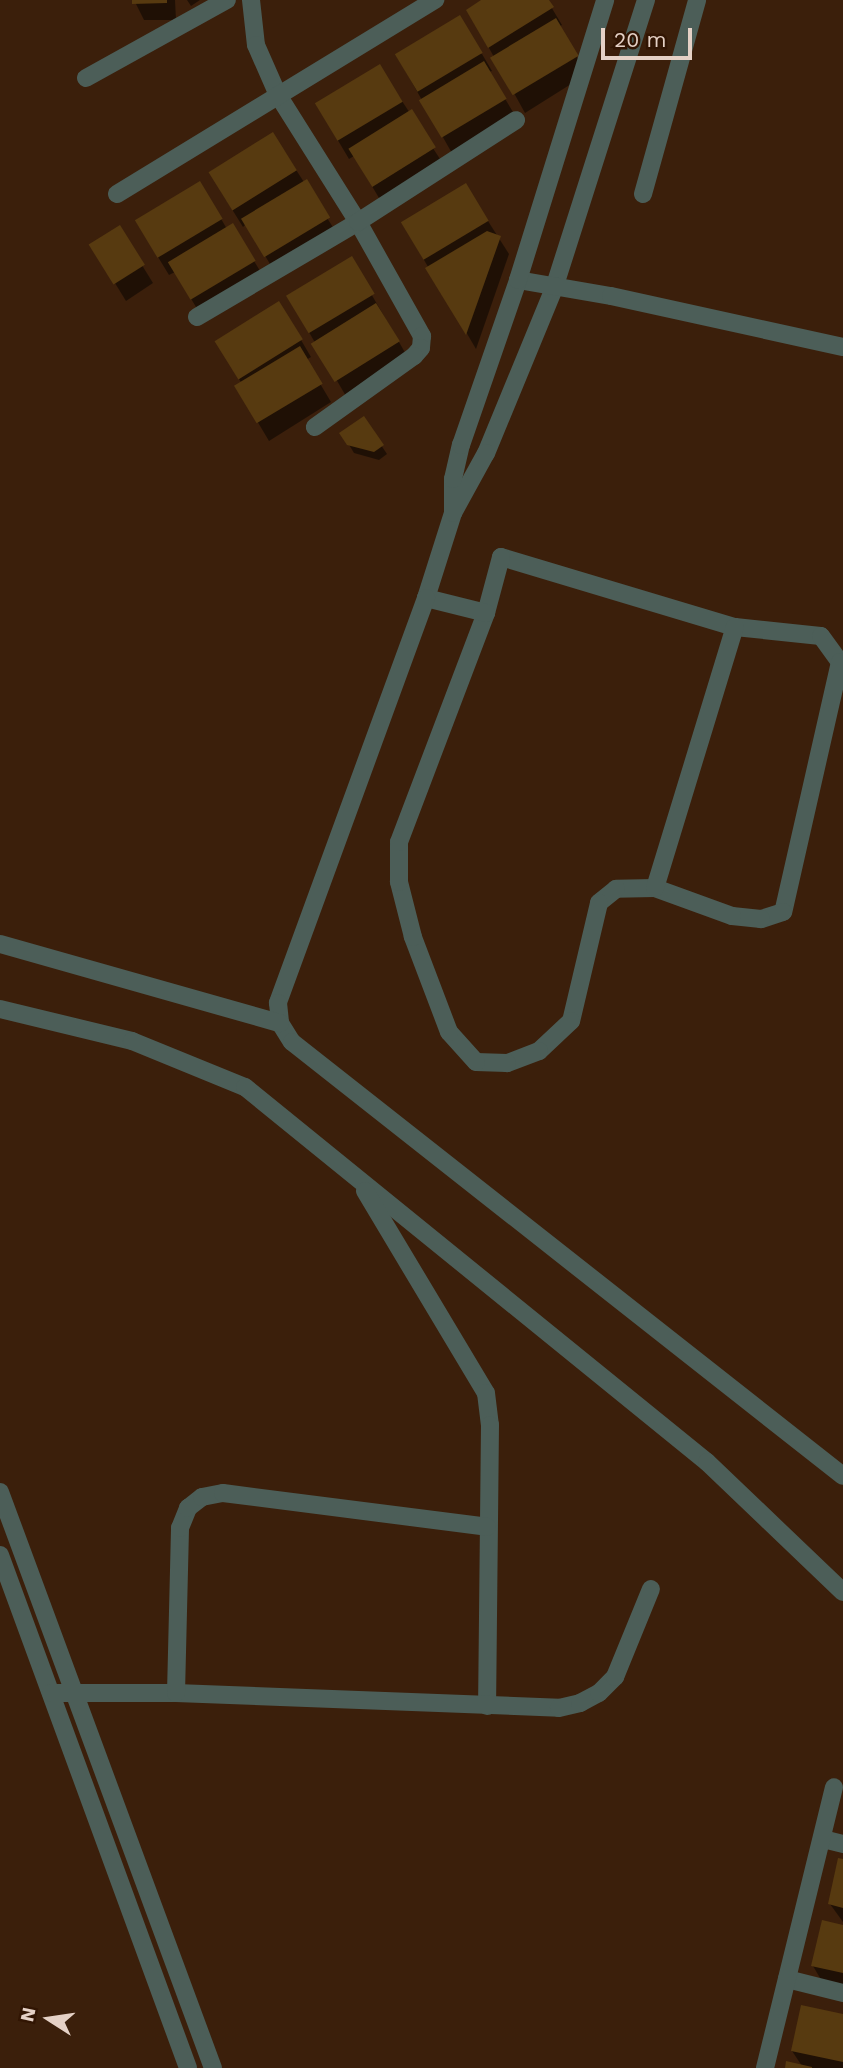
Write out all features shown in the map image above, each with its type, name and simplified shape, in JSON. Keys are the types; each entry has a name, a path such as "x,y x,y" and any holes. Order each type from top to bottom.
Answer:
{"street":[{"path":"86,78 227,0"},
{"path":"251,0 256,45 278,95 358,222 422,335 421,348 315,427"},
{"path":"117,194 435,0"},
{"path":"453,513 453,479 461,445 518,280 605,0"},
{"path":"646,0 555,286 486,453 453,513 426,598 278,1003 280,1023 292,1042 843,1476"},
{"path":"643,194 697,0"},
{"path":"197,317 358,222 516,120"},
{"path":"518,280 843,348"},
{"path":"501,557 735,627 821,636 840,662 783,912 761,919 732,916 655,888 615,889 599,903 571,1021 539,1051 507,1063 476,1062 449,1032 413,937 399,881 399,842 486,613 501,557"},
{"path":"426,598 486,613"},
{"path":"655,888 735,627"},
{"path":"0,944 280,1023"},
{"path":"0,1009 132,1041 245,1087 707,1462 843,1592"},
{"path":"357,1178 486,1393 490,1425 487,1706"},
{"path":"0,1492 213,2068"},
{"path":"176,1693 180,1528 188,1508 202,1497 223,1493 487,1527"},
{"path":"0,1555 188,2068"},
{"path":"51,1693 176,1693 559,1708 580,1703 599,1693 615,1676 651,1590"},
{"path":"765,2068 834,1787"},
{"path":"823,1839 843,1844"},
{"path":"787,1979 843,1993"}],"building":[{"path":"132,0 167,0 167,3 132,4"},
{"path":"481,0 549,0 554,7 488,48 466,10"},
{"path":"460,15 483,53 418,92 395,54"},
{"path":"556,18 579,56 513,95 490,58"},
{"path":"484,61 507,99 442,138 419,100"},
{"path":"380,64 403,102 338,141 315,103"},
{"path":"412,109 436,147 372,187 348,149"},
{"path":"273,132 297,170 232,210 209,172"},
{"path":"307,179 330,218 264,257 241,219"},
{"path":"200,181 223,219 158,258 135,220"},
{"path":"466,183 489,221 424,260 401,222"},
{"path":"233,223 256,261 191,300 168,262"},
{"path":"120,225 145,265 114,284 89,245"},
{"path":"487,231 501,236 466,335 425,268"},
{"path":"352,256 375,294 309,333 286,296"},
{"path":"279,301 303,339 238,379 215,341"},
{"path":"376,303 400,341 335,382 311,344"},
{"path":"300,346 323,384 257,423 234,386"},
{"path":"364,416 384,445 374,452 347,445 339,433"},
{"path":"838,1858 843,1859 843,1908 828,1904"},
{"path":"822,1920 843,1925 843,1973 811,1966"},
{"path":"801,2005 843,2014 843,2062 791,2051"},
{"path":"786,2061 812,2067 812,2068 785,2068"}]}
